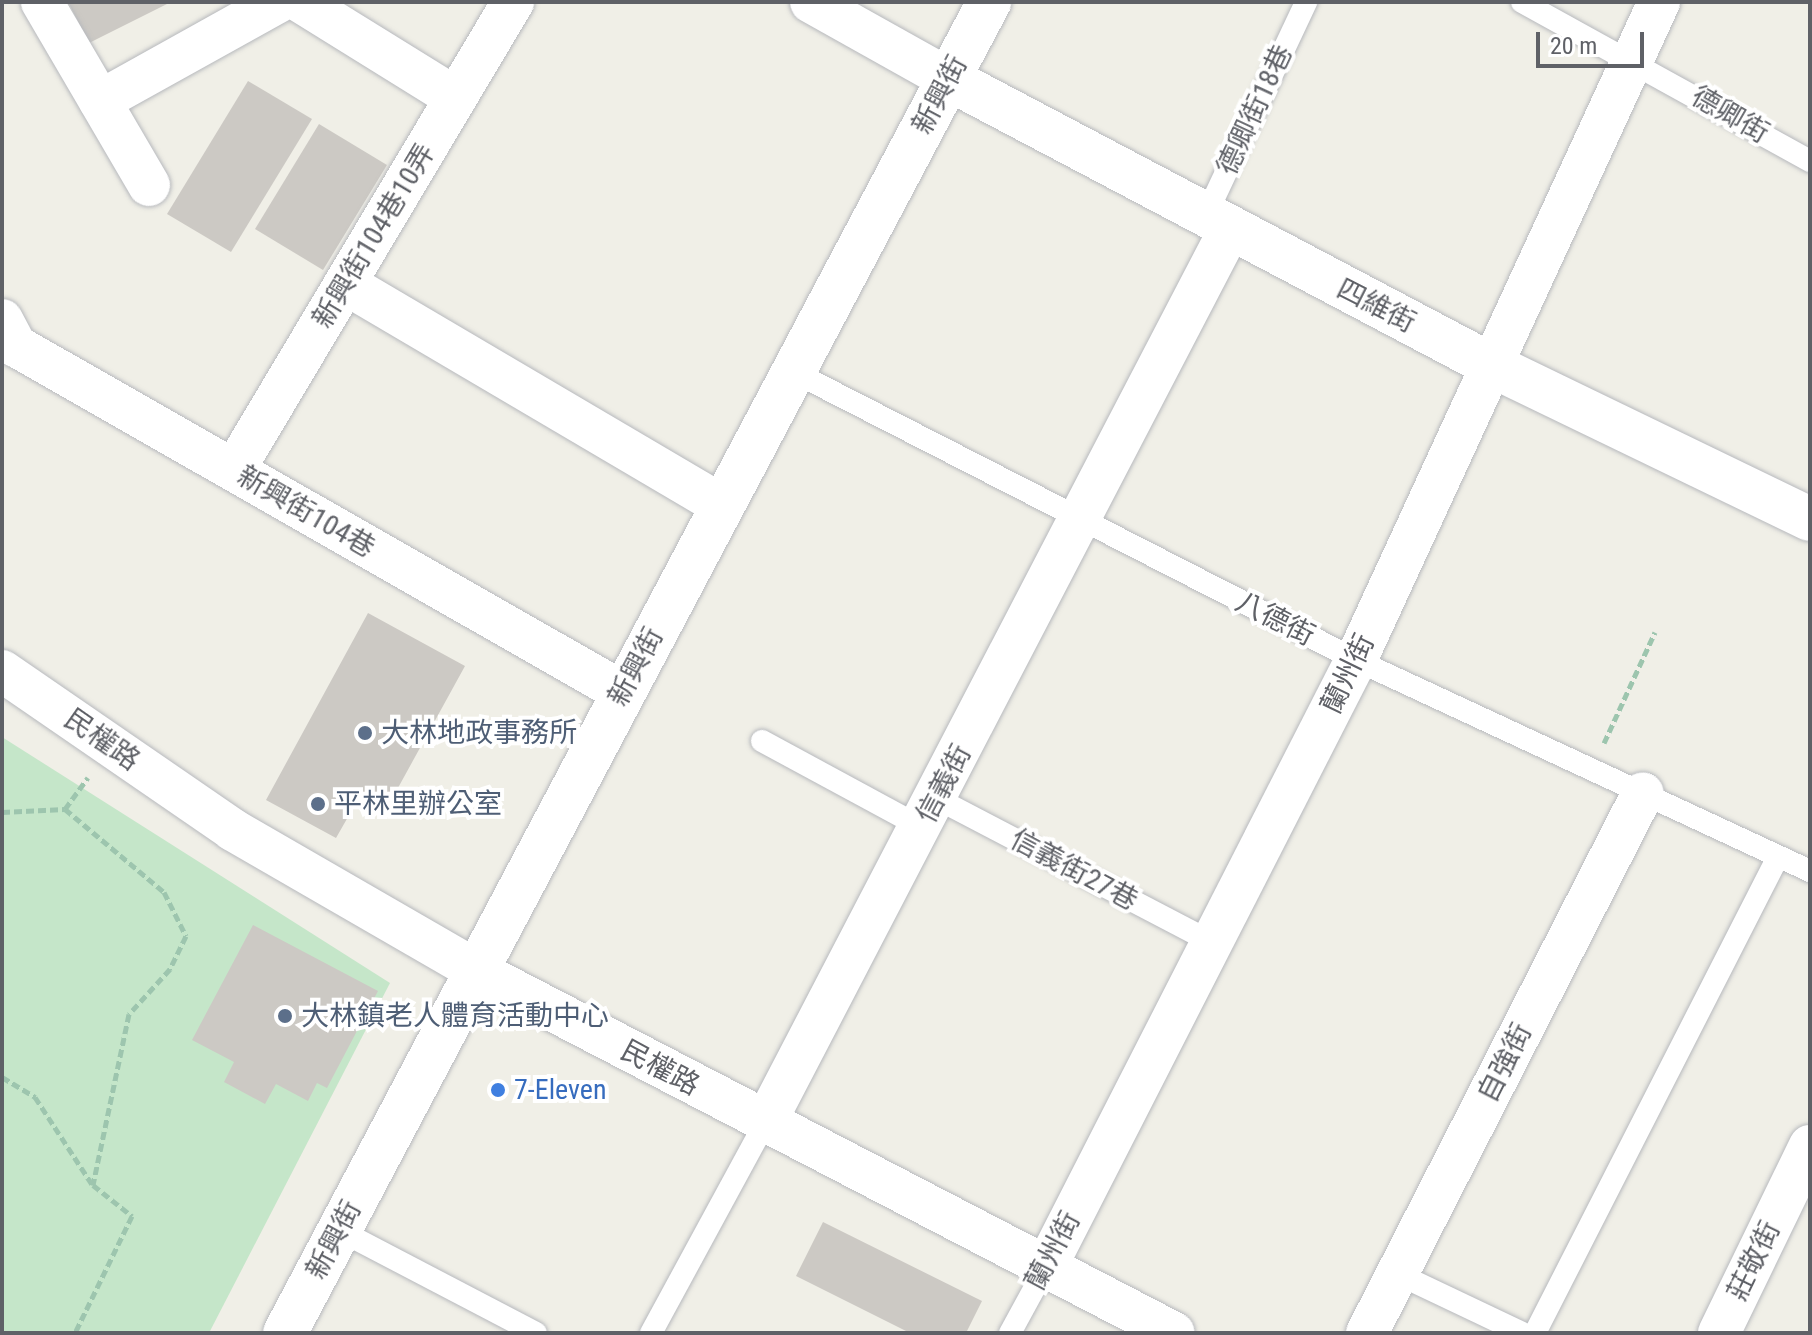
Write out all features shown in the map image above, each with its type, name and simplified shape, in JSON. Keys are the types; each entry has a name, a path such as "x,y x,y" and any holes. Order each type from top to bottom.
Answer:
{"main road":[{"name":"新興街","path":"285,1333 989,2"},
{"name":"四維街","path":"949,79 1217,224 1489,364 1810,519"}],"street":[{"path":"42,2 149,185"},
{"path":"100,101 278,2"},
{"path":"301,2 456,98"},
{"name":"新興街104巷10弄","path":"234,470 513,2"},
{"path":"811,2 949,79"},
{"name":"蘭州街","path":"1046,1267 1356,660 1489,364 1659,2"},
{"name":"信義街","path":"765,1123 1082,522 1217,224"},
{"path":"346,284 721,505"},
{"name":"新興街104巷","path":"2,320 16,346 622,692"},
{"name":"民權路","path":"2,671 233,830 477,971 1174,1333"},
{"name":"自強街","path":"1367,1333 1643,793"},
{"name":"莊敬街","path":"1719,1333 1810,1146"}],"lane":[{"name":"德卿街18巷","path":"1217,224 1306,2"},
{"name":"德卿街","path":"1522,2 1632,59 1810,161"},
{"name":"八德街","path":"792,371 1356,660 1810,871"},
{"name":"信義街27巷","path":"762,741 928,812 1211,942"},
{"path":"1535,1333 1778,857"},
{"name":"信義街","path":"651,1333 765,1123"},
{"path":"339,1230 536,1333"},
{"name":"蘭州街","path":"1010,1333 1046,1267"},
{"path":"1398,1274 1522,1333"}],"path":[{"path":"1591,769 1655,632"},
{"path":"65,809 89,776"},
{"path":"2,812 65,809 164,892 186,936 170,969 129,1014 93,1185"},
{"path":"2,1077 35,1097 93,1185 132,1216 75,1333"}],"green space":[{"path":"2,737 390,983 209,1333 2,1333"}],"building":[{"path":"68,2 171,2 89,43"},
{"path":"248,81 312,119 231,252 167,214"},
{"path":"319,124 387,165 323,270 255,229"},
{"name":"大林地政事務所","path":"368,613 465,666 382,817 356,803 336,838 266,800"},
{"name":"大林鎮老人體育活動中心","path":"253,925 378,991 327,1088 317,1083 308,1101 276,1084 265,1104 224,1082 234,1062 192,1040"},
{"path":"823,1222 982,1301 966,1333 910,1333 796,1276"}],"place":[{"name":"大林地政事務所","path":"365,733"},
{"name":"平林里辦公室","path":"318,804"},
{"name":"大林鎮老人體育活動中心","path":"285,1016"},
{"name":"7-Eleven","path":"498,1090"}]}
